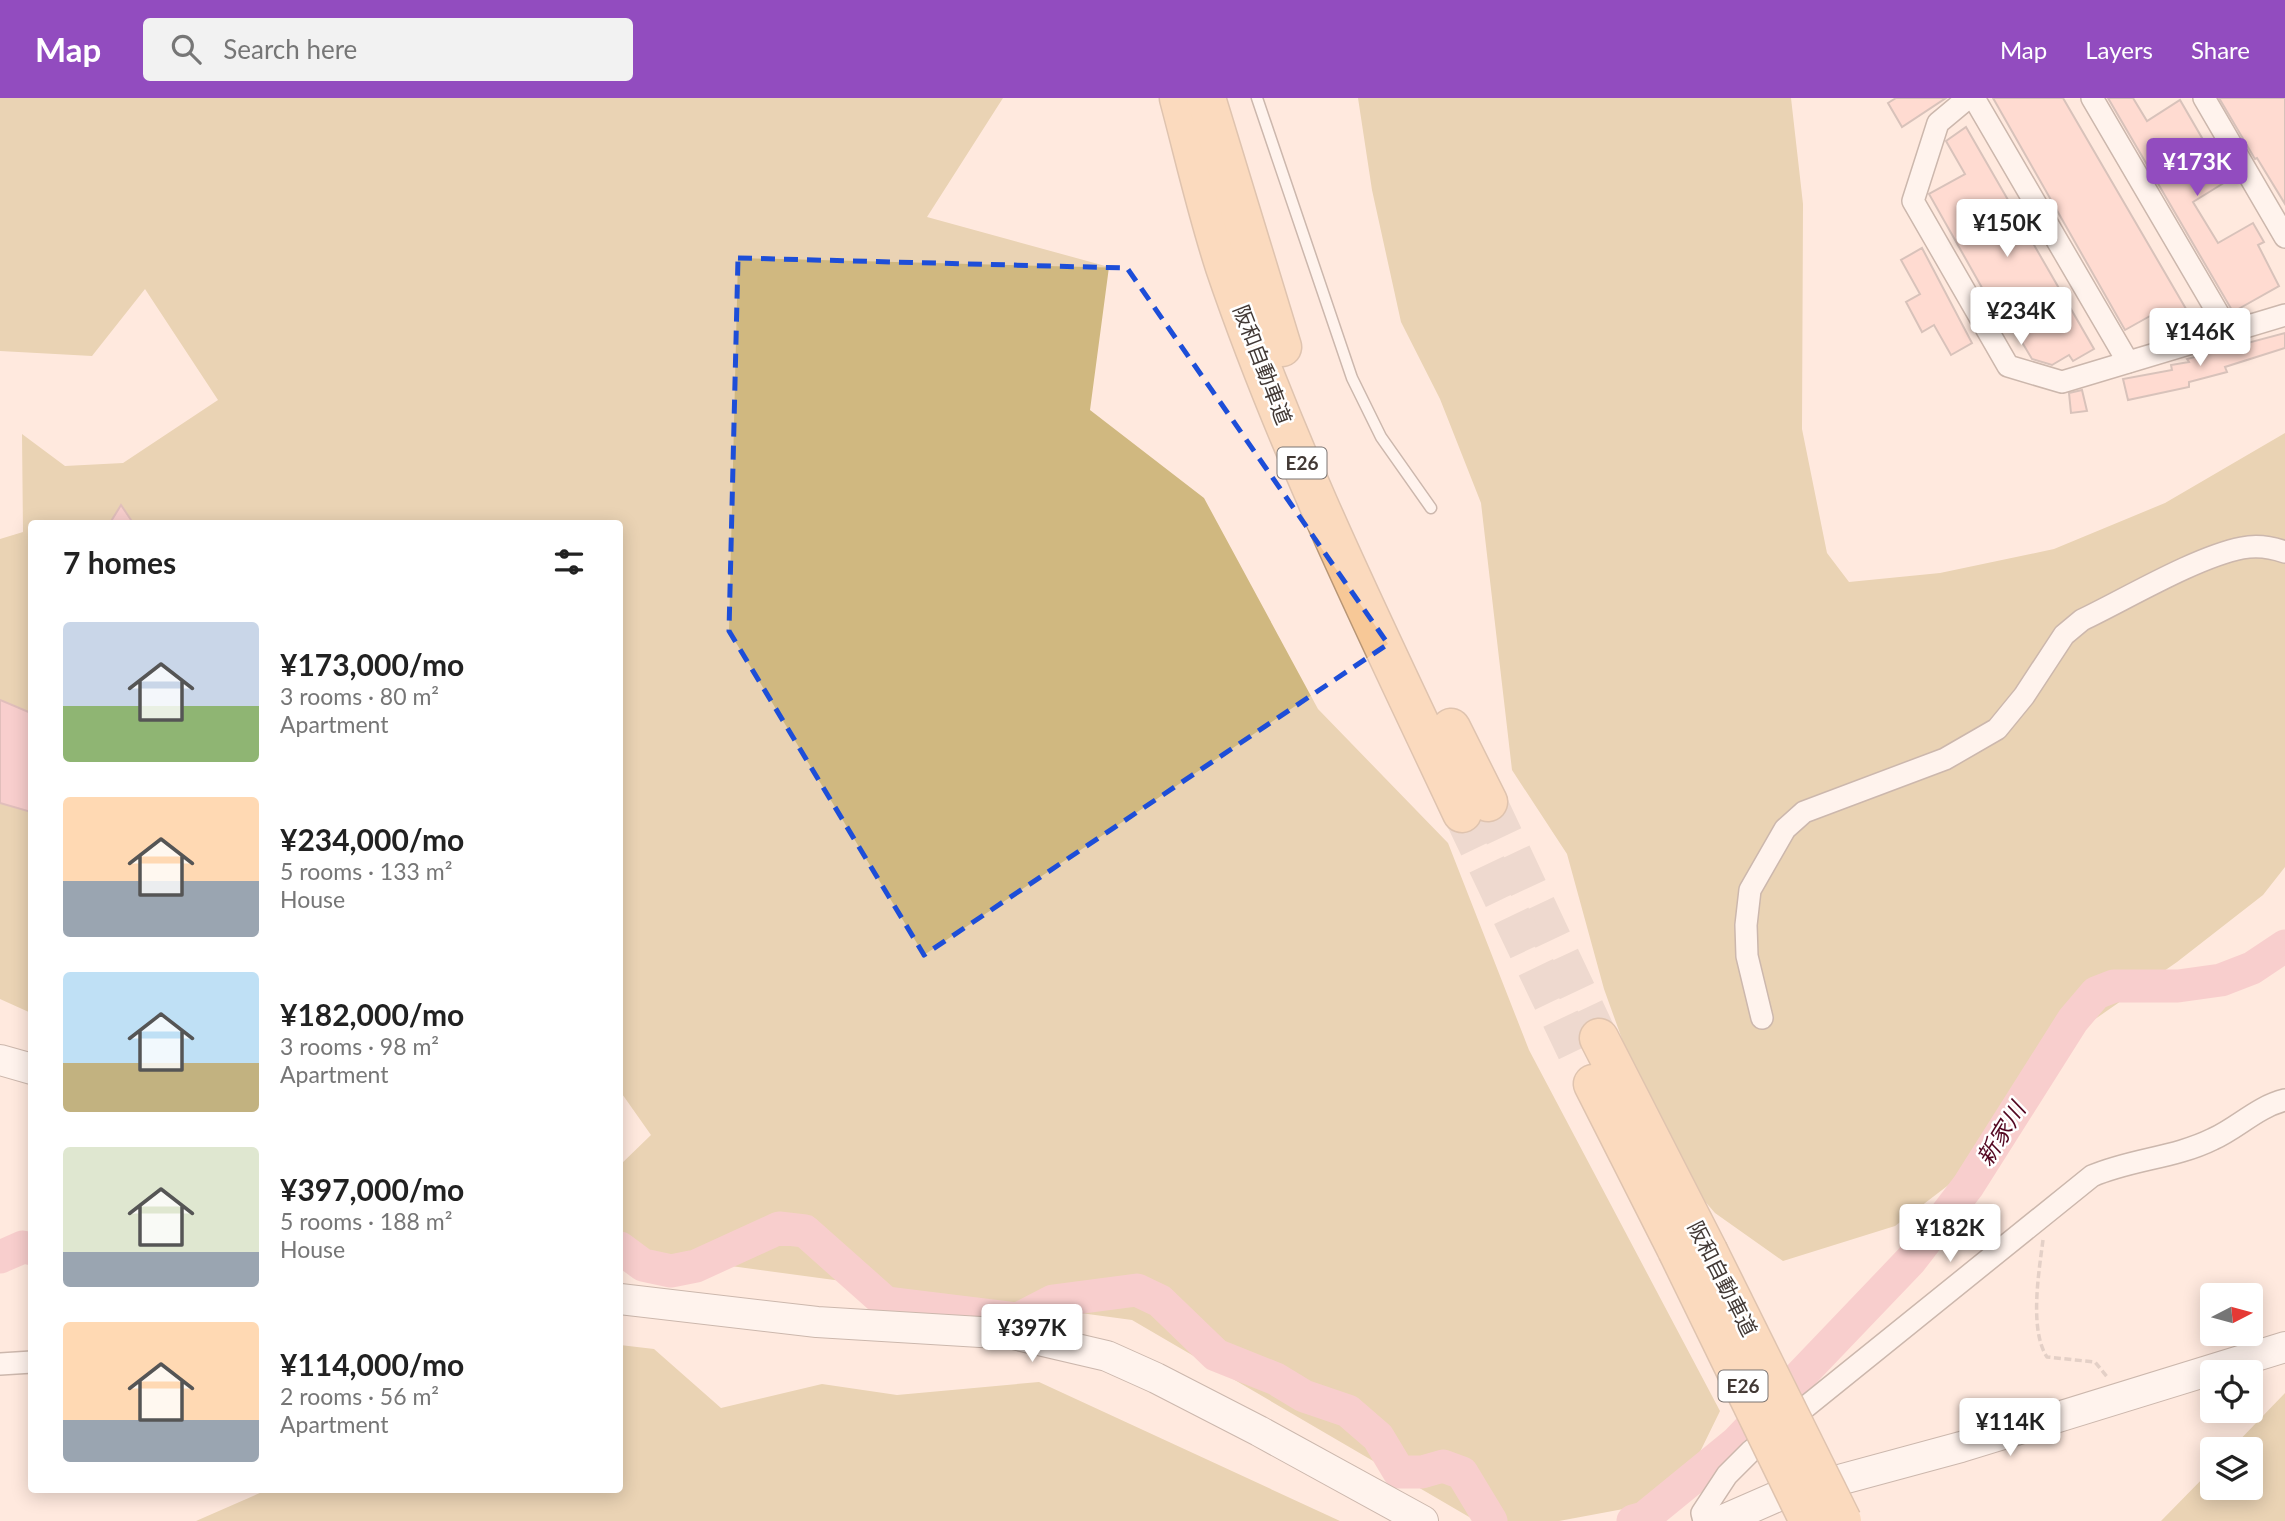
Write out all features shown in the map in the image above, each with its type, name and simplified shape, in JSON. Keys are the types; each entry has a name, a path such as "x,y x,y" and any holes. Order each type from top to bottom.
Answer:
{"highway":[{"name":"阪和自動車道","path":"1179,98 1224,264 1279,410 1349,571 1475,807 1307,411 1273,324 1206,98"},
{"name":"阪和自動車道","path":"1587,1044 1693,1251 1842,1521"},
{"name":"阪和自動車道","path":"1693,1251 1810,1521"}],"street":[{"path":"1968,98 1938,123 1913,201 2008,366 2062,382 2285,316"},
{"path":"1974,98 2128,362"},
{"path":"2092,98 2229,332"},
{"path":"2204,98 2285,237"},
{"path":"1762,1018 1747,956 1746,925 1750,890 1770,853 1804,812 1945,759 1997,729 2024,696 2064,635 2082,620 2215,556 2243,548 2268,546 2285,552"},
{"path":"0,1060 28,1068"},
{"path":"1704,1521 1702,1513 1711,1497 1751,1451 2092,1175 2120,1164 2184,1151 2204,1143 2267,1105 2285,1100"},
{"path":"623,1299 817,1322 1013,1334 1107,1356 1259,1431 1423,1521"},
{"path":"1721,1521 1776,1497 1961,1447 2285,1347"},
{"path":"0,1364 28,1362"}],"lane":[{"path":"1258,98 1352,378 1381,437 1431,508"}],"path":[{"path":"2046,1214 2037,1288 2040,1347 2047,1357 2095,1362 2105,1373 2117,1398"}],"highlighted area":[{"path":"738,258 1127,268 1388,644 924,955 729,631"}],"shaded area":[{"path":"0,98 1003,98 927,217 1109,267 1090,410 1204,498 1318,709 1448,843 1529,1050 1720,1411 1677,1499 1559,1521 1476,1521 1132,1320 623,1251 623,1162 651,1135 623,1095 623,520 131,520 121,505 112,520 28,520 28,712 0,700 0,539 23,532 22,434 65,466 123,463 218,400 145,289 92,356 0,351"},
{"path":"1358,98 1791,98 1803,204 1802,429 1827,553 1849,582 1940,573 2054,549 2165,503 2285,433 2285,867 2263,895 2177,962 2055,1047 2006,1141 1895,1226 1783,1261 1715,1213 1663,1153 1604,989 1567,854 1512,770 1481,503 1440,399 1401,322 1372,190"},
{"path":"121,505 131,520 112,520"},
{"path":"0,700 28,712 28,811 0,803"},
{"path":"0,803 28,811 28,1012 0,999"},
{"path":"623,1345 654,1349 721,1408 822,1384 897,1395 1039,1382 1340,1521 196,1521 260,1493 623,1493"},
{"path":"2285,1393 2285,1521 2161,1521 2200,1481 2200,1500 2263,1500 2263,1437 2243,1437 2256,1423 2263,1423 2263,1416"}],"building":[{"path":"1896,98 1946,98 1902,127 1888,103"},
{"path":"1993,98 2063,98 2196,326 2173,335 2159,311 2125,330"},
{"path":"2108,98 2133,98 2147,121 2180,100 2227,181 2193,202 2218,243 2253,223 2264,242 2258,245 2279,286 2233,312"},
{"path":"2219,98 2285,98 2285,204 2257,158 2255,159"},
{"path":"1966,127 2094,349 2073,361 2069,355 2052,365 2032,359 2004,312 1998,316 1929,194 1965,174 1946,141"},
{"path":"1922,248 1972,343 1951,355 1934,325 1922,332 1906,302 1920,294 1901,260"},
{"path":"2285,333 2285,348 2225,367 2227,372 2189,382 2189,387 2128,400 2123,379 2172,370 2171,365 2189,362 2187,359"},
{"path":"2082,390 2087,411 2071,413 2069,393"}],"waterway":[{"name":"新家川","path":"1633,1521 1644,1518 1737,1442 1911,1260 1968,1186 2073,1020 2096,993 2114,986 2178,986 2221,980 2252,968 2285,946"},
{"path":"623,1250 643,1265 671,1271 696,1266 779,1228 805,1231 886,1303 1018,1319 1053,1301 1137,1290 1160,1301 1216,1355 1276,1379 1304,1396 1348,1411 1378,1437 1399,1472 1422,1472 1443,1466 1462,1473 1491,1521"},
{"path":"0,1257 23,1247 28,1248"}],"tunnel":[{"path":"1488,802 1597,1034"},
{"path":"1462,813 1576,1051"}]}
